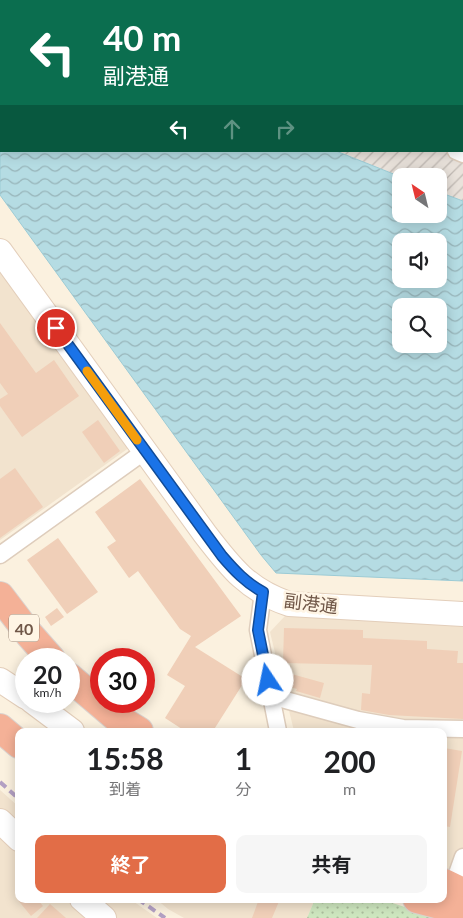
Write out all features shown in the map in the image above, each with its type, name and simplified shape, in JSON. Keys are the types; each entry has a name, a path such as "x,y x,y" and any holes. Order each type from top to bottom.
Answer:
{"highway":[{"name":"40","path":"0,596 41,648"},
{"path":"80,686 116,717 134,728"},
{"path":"0,728 15,741"}],"street":[{"name":"副港通","path":"0,251 222,556 246,581 263,592 289,604 463,614"},
{"path":"0,555 145,451"},
{"path":"263,592 258,630 277,728"},
{"path":"0,680 15,690"},
{"path":"271,696 358,720 403,728"},
{"path":"48,713 68,728"},
{"path":"447,729 463,729"},
{"path":"0,821 15,835"},
{"path":"447,886 463,857"},
{"path":"87,903 104,918"}],"shaded area":[{"path":"338,152 463,152 463,201 448,195 448,168 392,168 392,173"},
{"path":"0,272 130,447 0,540"},
{"path":"306,612 463,619 463,883 447,874 447,728 293,728 270,632 285,616"},
{"path":"0,790 15,803 15,903 136,903 157,918 0,918"},
{"path":"161,903 313,903 307,918 184,918"}],"green space":[{"path":"313,903 392,903 439,918 307,918"}],"water":[{"path":"0,152 338,152 392,173 392,223 447,223 448,195 463,201 463,581 276,573 0,195"}],"building":[{"path":"0,323 36,373 54,360 79,396 22,437 0,406 0,399 8,394 0,383"},
{"path":"98,420 120,451 104,463 82,432"},
{"path":"15,468 43,507 0,538 0,479"},
{"path":"140,479 241,616 195,647 246,679 215,728 180,728 165,718 185,686 167,675 191,636 180,629 138,571 129,578 107,547 116,541 95,512"},
{"path":"58,538 98,592 67,614 27,560"},
{"path":"57,608 64,617 51,626 45,617"},
{"path":"284,628 363,630 363,638 427,641 427,649 458,651 457,663 463,663 463,719 389,715 361,710 362,693 370,694 372,665 283,663"},
{"path":"288,673 324,683 320,698 296,691 297,689 284,685"},
{"path":"447,748 462,751 450,827 447,826"},
{"path":"20,903 40,903 43,906 31,916"},
{"path":"258,903 278,903 272,918 252,918"},
{"path":"50,904 66,918 37,918"}],"railway":[{"path":"0,782 15,795"},
{"path":"144,903 165,918"}],"slow traffic":[{"path":"87,371 137,440"}],"route":[{"path":"56,328 222,556 251,586 263,592 258,630 268,680"}]}
